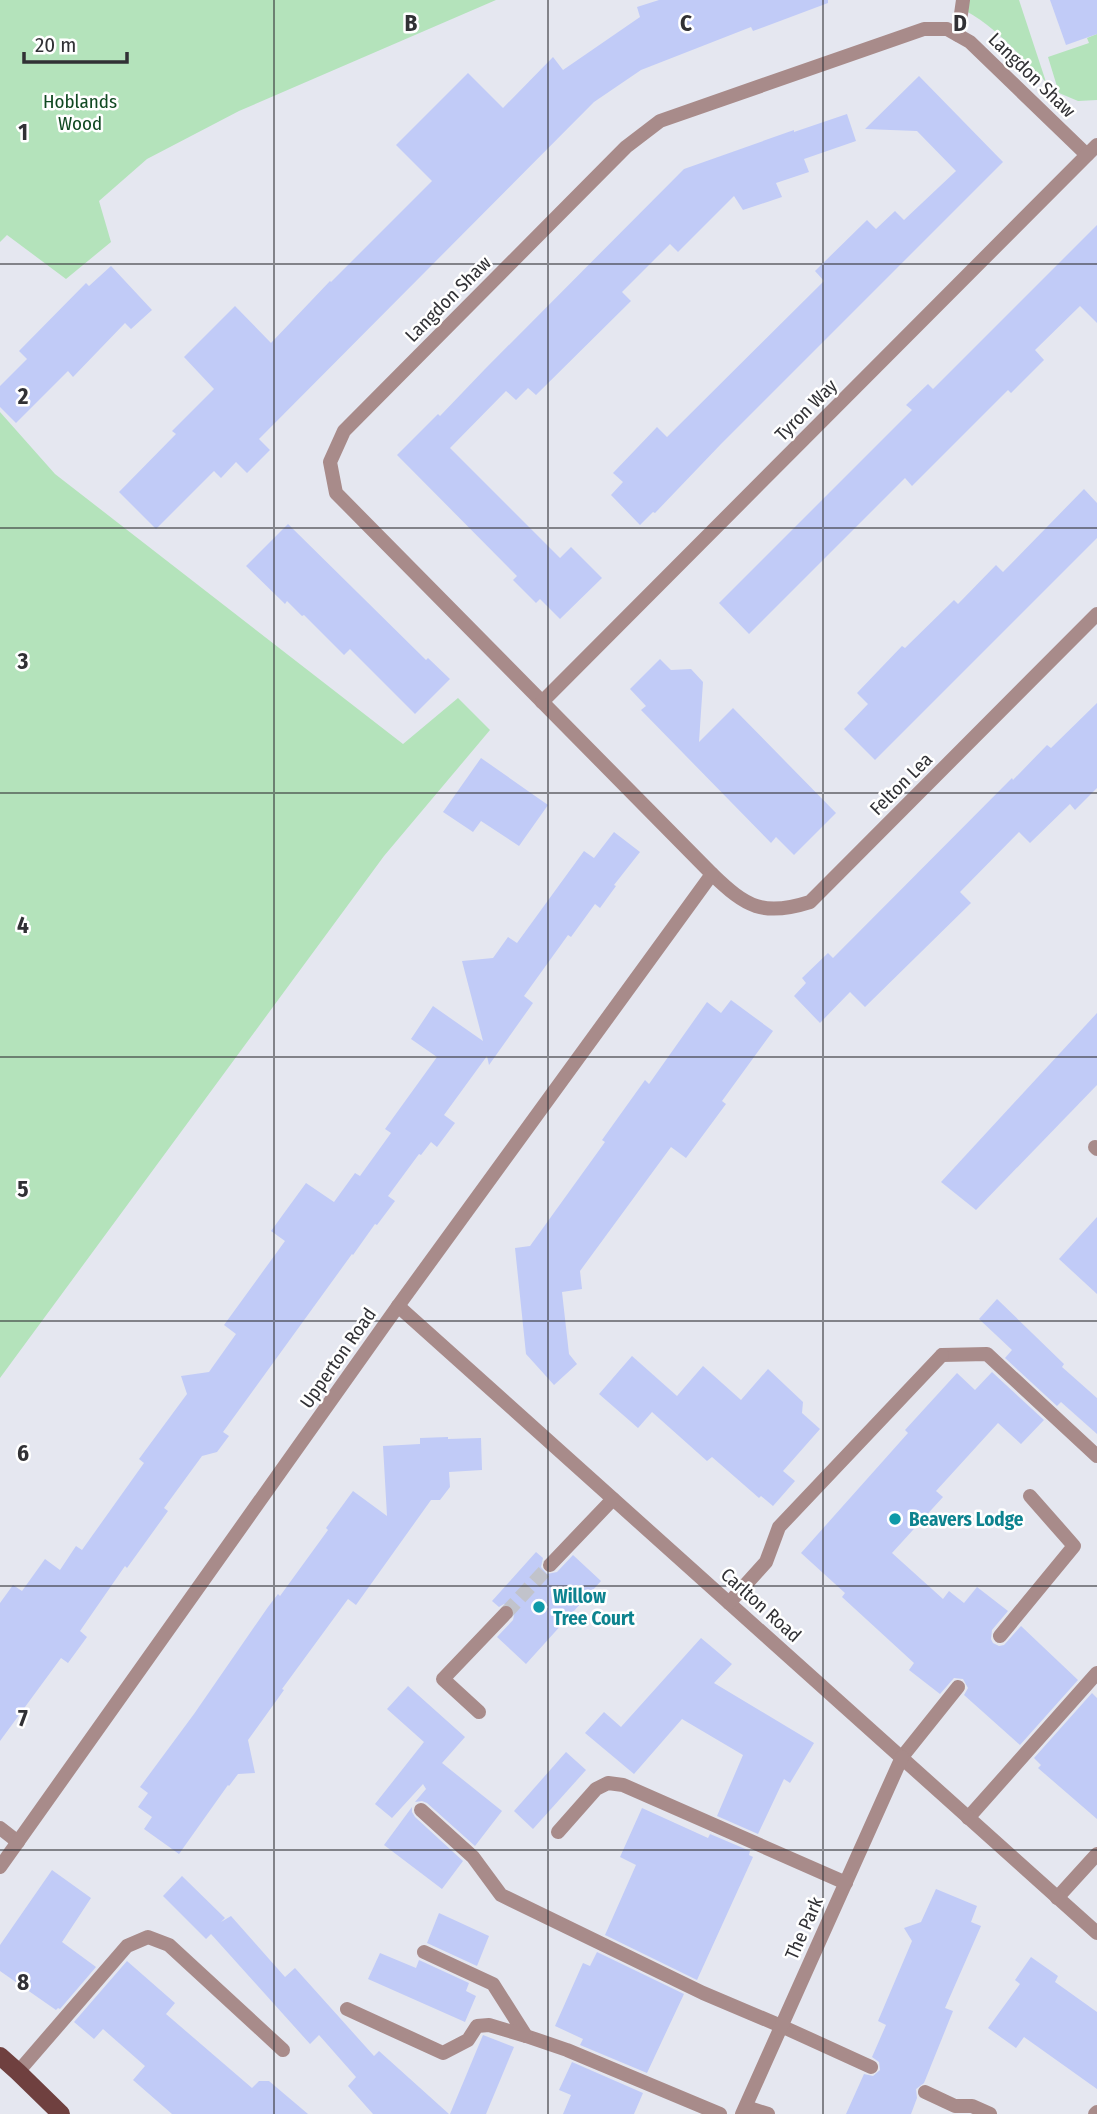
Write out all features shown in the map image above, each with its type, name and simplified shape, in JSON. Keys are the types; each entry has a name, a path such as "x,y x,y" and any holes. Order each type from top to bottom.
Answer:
{"main road":[{"path":"0,2056 61,2114"}],"street":[{"path":"958,36 963,0"},
{"name":"Langdon Shaw","path":"712,874 336,493 330,462 344,431 634,139 660,121 924,29 947,29 970,42 1092,150"},
{"name":"Tyron Way","path":"542,702 1092,150"},
{"name":"Felton Lea","path":"712,874 734,895 756,907 786,910 810,902 1097,614"},
{"name":"Upperton Road","path":"0,1867 398,1306 712,874"},
{"name":"Carlton Road","path":"398,1306 1097,1933"},
{"path":"729,1603 766,1562 779,1527 942,1355 987,1354 1097,1456"},
{"path":"1000,1636 1074,1546 1030,1496"},
{"path":"550,1565 613,1499"},
{"path":"479,1712 443,1679 506,1613"},
{"path":"968,1818 1097,1673"},
{"name":"The Park","path":"744,2111 902,1757 958,1687"},
{"path":"558,1832 596,1789 608,1783 623,1785 846,1883"},
{"path":"421,1810 473,1857 501,1895 703,1993 871,2067"},
{"path":"0,1828 18,1842"},
{"path":"1058,1898 1097,1854"},
{"path":"18,2072 127,1946 148,1937 169,1945 283,2050"},
{"path":"424,1952 493,1984 526,2036"},
{"path":"347,2009 443,2053 468,2040 477,2026 489,2025 567,2050 720,2114"},
{"path":"925,2092 955,2106 972,2106 989,2114"},
{"path":"744,2111 768,2114"}],"green space":[{"name":"Hoblands Wood","path":"0,0 496,0 239,111 147,159 99,201 111,242 66,279 7,235 0,242"},
{"path":"969,0 1019,0 1046,82 998,34 966,11"},
{"path":"1097,34 1097,100 1078,101 1059,93 1048,57 1089,43 1087,38"},
{"path":"0,412 55,474 403,744 458,698 490,730 384,856 0,1378"}],"building":[{"path":"659,0 828,0 828,3 753,31 751,27 641,70 594,102 259,439 270,450 247,473 236,462 221,478 214,471 156,529 119,492 176,434 172,431 214,389 184,357 235,306 271,343 432,181 396,145 468,73 503,108 553,57 563,70 640,17 637,7"},
{"path":"1050,0 1097,0 1097,34 1066,45"},
{"path":"919,76 1003,162 655,513 640,525 611,495 623,482 613,473 657,427 667,437 824,281 815,271 867,220 876,229 895,211 904,220 956,171 917,131 865,129"},
{"path":"847,114 856,141 804,159 809,172 776,183 782,197 743,210 734,196 678,252 670,244 622,292 631,301 536,395 528,388 516,400 506,391 450,448 560,558 571,547 602,578 560,619 540,599 536,603 513,580 517,576 397,455 438,414 440,416 684,169"},
{"path":"1097,225 1097,323 1080,306 1035,350 1044,360 1011,393 1008,390 912,486 905,478 749,634 719,603 912,410 906,405 928,384 933,389"},
{"path":"111,266 152,310 131,329 125,323 73,377 68,371 16,423 0,407 0,386 27,359 19,351 86,283 89,286"},
{"path":"1084,489 1097,503 1097,538 875,760 844,729 868,704 857,693 902,646 905,648 954,600 958,604 996,565 1003,572"},
{"path":"288,524 426,660 428,658 450,679 415,714 350,649 344,655 304,615 287,601 285,604 246,566"},
{"path":"660,659 671,670 691,669 703,682 699,742 733,708 836,813 794,855 776,837 771,843 641,710 646,706 630,689"},
{"path":"1097,703 1097,788 1075,810 1070,804 1030,843 1019,832 960,892 971,903 865,1007 850,992 820,1023 794,996 806,983 802,978 828,953 833,958 1012,778 1013,780 1047,745 1051,748"},
{"path":"481,758 548,805 519,846 481,821 473,832 443,812"},
{"path":"614,832 640,852 600,908 595,904 571,937 568,935 524,996 533,1003 489,1065 487,1056 444,1115 455,1123 437,1147 431,1142 421,1155 419,1154 388,1196 395,1201 352,1254 223,1432 229,1436 217,1452 202,1456 164,1508 168,1511 127,1568 125,1566 80,1631 87,1637 68,1663 61,1658 0,1741 0,1603 13,1585 22,1591 45,1559 60,1570 76,1546 82,1550 144,1463 139,1459 187,1394 181,1376 209,1372 236,1334 224,1325 285,1241 271,1231 306,1183 334,1202 355,1173 360,1176 391,1133 385,1129 437,1057 411,1039 433,1006 483,1041 462,961 493,958 508,937 517,943 584,851 594,858"},
{"path":"731,1000 773,1031 722,1101 726,1104 686,1158 671,1147 580,1271 582,1289 562,1292 569,1354 577,1364 554,1385 526,1354 515,1248 530,1246 605,1142 602,1140 645,1080 649,1084 707,1002 721,1013"},
{"path":"1097,1013 1097,1085 976,1210 941,1182"},
{"path":"1097,1217 1097,1294 1059,1259"},
{"path":"997,1299 1064,1364 1062,1367 1097,1398 1097,1434 1061,1402 1057,1406 1005,1358 1012,1350 979,1319"},
{"path":"632,1356 677,1396 703,1366 741,1400 768,1369 803,1402 802,1413 820,1429 783,1471 795,1481 773,1506 761,1496 759,1498 712,1457 707,1461 652,1412 638,1428 599,1394"},
{"path":"992,1372 1044,1420 1021,1444 998,1423 936,1491 943,1497 892,1553 943,1599 949,1591 964,1603 977,1587 1008,1611 992,1630 993,1643 1004,1645 1021,1626 1078,1680 1020,1745 964,1695 968,1688 963,1679 954,1678 940,1694 909,1670 914,1663 842,1597 845,1593 801,1553 908,1433 905,1430 957,1373 975,1390"},
{"path":"420,1438 481,1438 482,1470 449,1472 450,1487 440,1500 431,1500 356,1605 348,1599 248,1740 255,1773 238,1774 179,1854 144,1829 152,1817 138,1807 148,1793 140,1787 268,1607 278,1594 280,1596 328,1530 326,1528 353,1491 387,1516 383,1446 420,1444"},
{"name":"Willow Tree Court","path":"536,1552 543,1558 541,1567 547,1574 557,1572 573,1555 601,1581 526,1664 497,1637 513,1620 515,1610 509,1604 499,1607 492,1601"},
{"path":"701,1638 732,1664 714,1683 814,1743 790,1783 784,1779 758,1834 717,1816 743,1755 682,1719 634,1774 585,1733 604,1712 621,1727"},
{"path":"408,1686 465,1737 442,1763 502,1811 475,1846 427,1803 415,1802 426,1789 423,1784 392,1818 375,1804 424,1742 387,1709"},
{"path":"1092,1693 1097,1698 1097,1819 1038,1768 1041,1765 1034,1758"},
{"path":"566,1752 586,1770 533,1829 514,1811"},
{"path":"412,1807 415,1817 463,1861 442,1889 384,1845"},
{"path":"642,1808 708,1838 710,1834 750,1851 749,1855 753,1857 697,1980 605,1935 636,1865 620,1857"},
{"path":"52,1870 91,1898 62,1942 96,1967 60,2009 56,2010 0,1971 0,1945"},
{"path":"182,1876 225,1918 221,1922 231,1916 285,1977 295,1968 374,2056 379,2051 449,2114 373,2114 348,2086 356,2077 319,2035 310,2044 211,1934 206,1939 163,1896"},
{"path":"936,1889 977,1906 971,1922 981,1926 945,2008 953,2011 924,2083 916,2089 917,2098 911,2114 846,2114 864,2074 873,2076 880,2070 879,2062 872,2057 886,2025 878,2021 912,1941 904,1928 921,1922"},
{"path":"439,1913 489,1936 477,1966 427,1943"},
{"path":"597,1952 684,1994 647,2073 580,2045 583,2039 555,2026 583,1963 590,1966"},
{"path":"380,1953 416,1968 419,1960 469,1983 466,1991 476,1996 465,2022 368,1979"},
{"path":"1031,1957 1058,1976 1055,1982 1097,2012 1097,2089 1024,2037 1016,2048 988,2028 1020,1984 1015,1980"},
{"path":"127,1961 175,2003 166,2014 252,2088 259,2081 269,2081 308,2114 172,2114 133,2080 145,2066 103,2029 94,2039 74,2022"},
{"path":"483,2035 514,2047 486,2114 450,2114"},
{"path":"572,2062 643,2093 634,2114 563,2114 571,2095 559,2090"}],"tunnel":[{"path":"506,1613 550,1565"}],"place":[{"name":"Beavers Lodge","path":"895,1519"},
{"name":"Willow Tree Court","path":"539,1607"}]}
